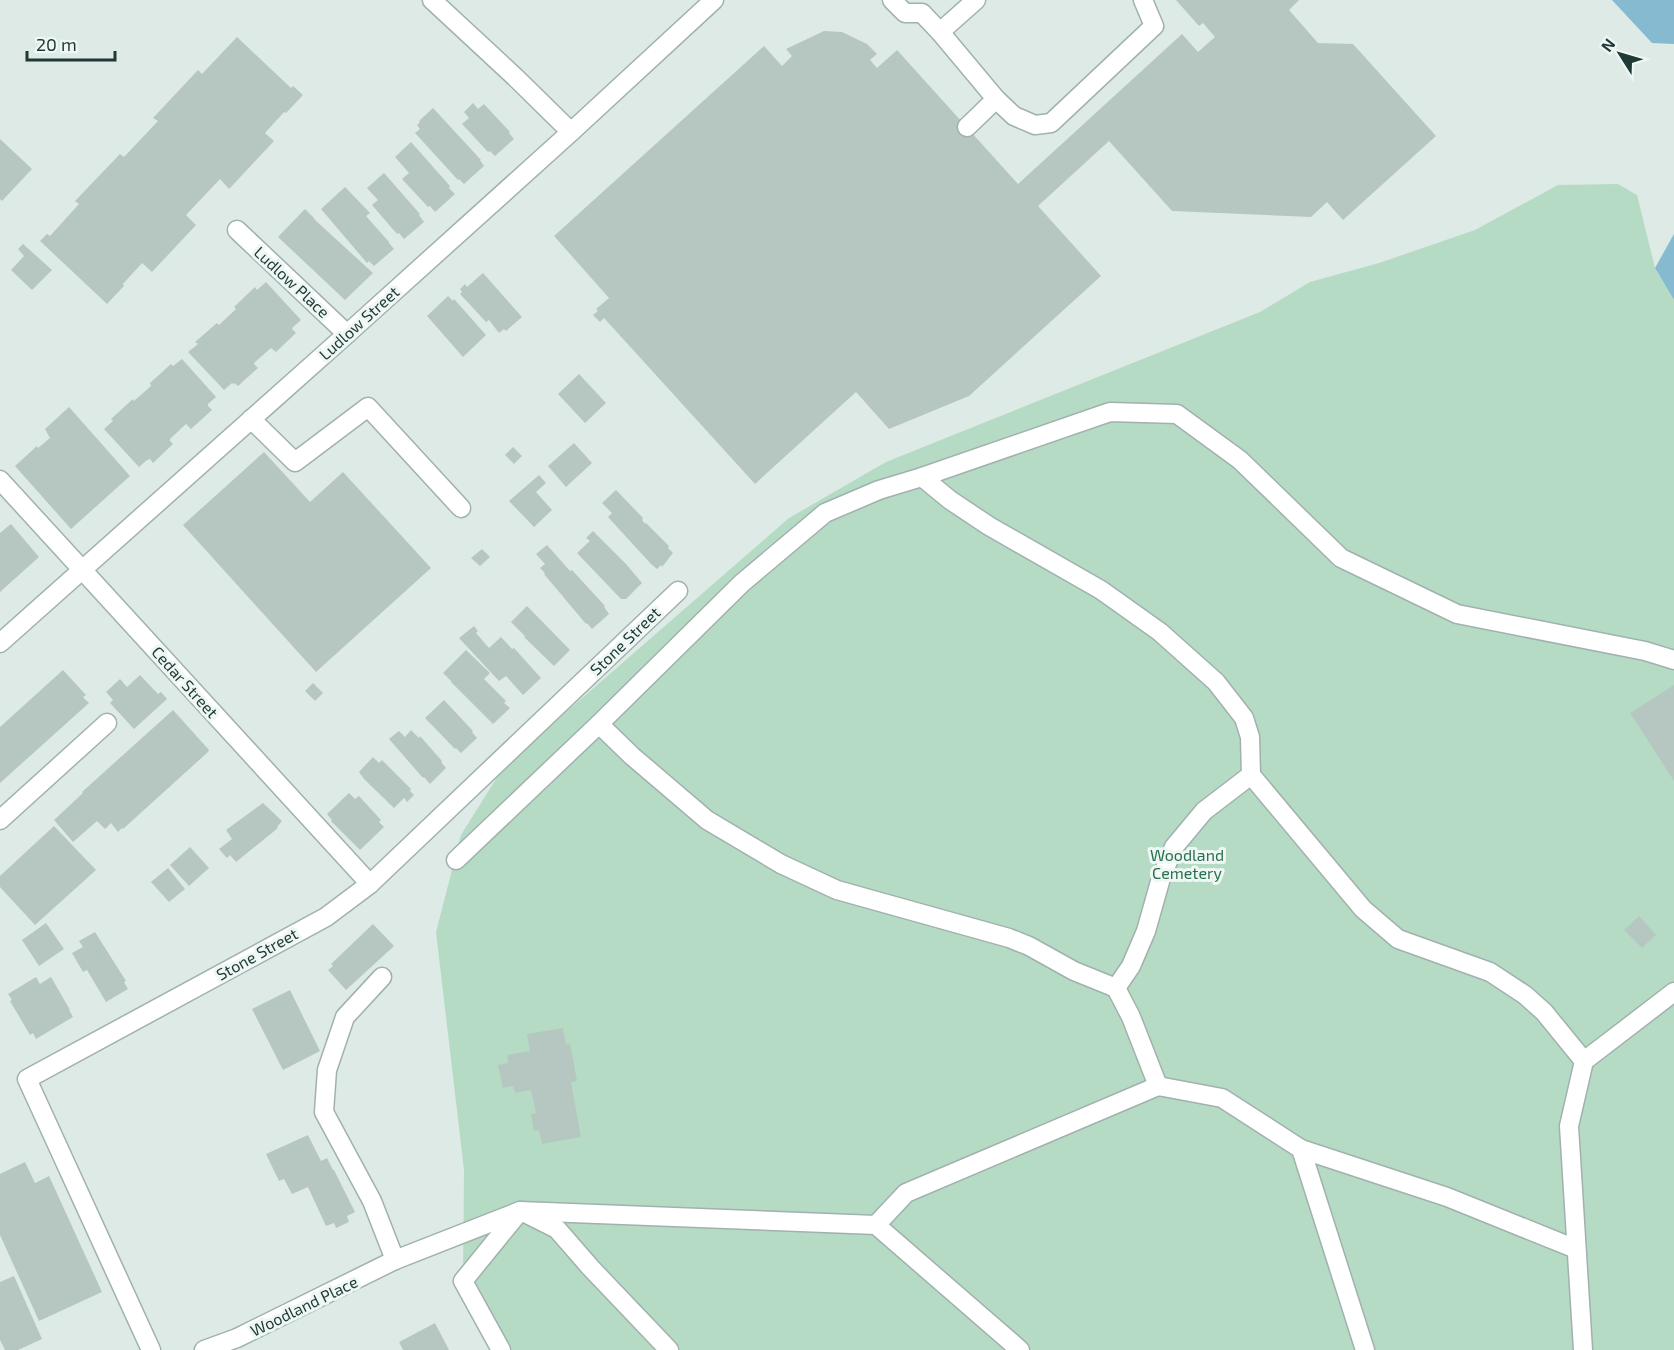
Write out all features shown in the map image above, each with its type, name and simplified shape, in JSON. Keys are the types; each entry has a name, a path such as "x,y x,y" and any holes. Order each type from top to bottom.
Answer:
{"street":[{"path":"432,0 516,77 571,132"},
{"name":"Ludlow Street","path":"0,643 347,334 714,0"},
{"path":"892,0 905,13 922,7 996,99 1014,116 1035,126 1051,123 1154,26 1143,0"},
{"path":"940,32 976,0"},
{"path":"967,127 996,99"},
{"name":"Ludlow Place","path":"237,230 347,334"},
{"path":"251,419 295,462 368,407 461,508"},
{"path":"456,860 742,583 825,513 879,490 1110,412 1177,414 1240,460 1341,558 1457,614 1646,651 1674,660"},
{"path":"922,477 950,500 989,526 1101,590 1160,632 1216,682 1244,718 1250,737 1251,775 1364,909 1398,939 1490,972 1525,995 1544,1012 1584,1061"},
{"name":"Cedar Street","path":"0,480 370,884"},
{"name":"Stone Street","path":"151,1350 27,1079 326,917 370,884 678,591"},
{"path":"0,820 107,723"},
{"path":"599,724 632,756 707,820 781,864 837,890 1009,938 1029,946 1074,971 1116,988 1131,1017 1158,1086"},
{"path":"1116,988 1131,966 1146,931 1161,878 1174,847 1204,811 1251,775"},
{"path":"382,978 345,1017 327,1070 324,1112 372,1201 395,1260"},
{"path":"1583,1350 1569,1126 1584,1061 1674,992"},
{"path":"876,1225 906,1193 1158,1086 1222,1098 1301,1149 1447,1197 1576,1249"},
{"path":"1301,1149 1365,1350"},
{"path":"520,1211 876,1225 1020,1350"},
{"path":"501,1350 463,1281 520,1211"},
{"path":"520,1211 557,1229 669,1350"},
{"name":"Woodland Place","path":"204,1350 241,1344 395,1260 520,1211"}],"green space":[{"name":"Woodland Cemetery","path":"1618,184 1637,195 1655,268 1674,300 1674,1350 494,1350 463,1281 464,1170 436,932 461,835 504,766 789,518 886,462 1260,312 1310,282 1379,263 1475,230 1558,185"}],"water":[{"path":"1612,0 1674,0 1674,44 1652,43"},
{"path":"1674,234 1674,300 1655,268"}],"building":[{"path":"1176,0 1299,0 1289,10 1318,43 1353,44 1436,136 1343,220 1327,202 1311,217 1172,211 1109,141 1038,206 1101,276 969,396 889,429 856,392 755,484 604,318 600,322 593,315 598,311 596,309 609,298 554,236 764,46 782,66 792,56 786,49 824,31 842,32 867,44 877,54 870,60 877,68 897,50 1018,184 1182,34 1198,52 1215,37 1203,23 1199,26"},
{"path":"237,37 291,88 293,86 303,95 265,133 274,141 229,189 220,179 186,215 196,225 152,272 142,263 107,304 40,241 47,234 50,236 79,204 75,201 120,154 124,157 158,121 153,118 198,70 202,74"},
{"path":"473,103 478,109 484,104 514,139 495,156 490,151 488,152 462,124 469,118 464,112"},
{"path":"433,108 484,166 464,184 415,133 420,129 417,125 419,121"},
{"path":"0,139 32,169 2,201 0,199"},
{"path":"411,142 455,194 435,212 402,179 409,173 395,157"},
{"path":"384,173 420,214 424,222 404,239 372,205 378,200 367,188"},
{"path":"345,187 370,213 366,216 394,249 374,266 369,261 367,263 321,209"},
{"path":"305,209 373,273 345,300 278,237"},
{"path":"23,244 52,270 32,290 11,270 24,256 18,249"},
{"path":"483,273 522,317 506,331 504,329 499,333 489,320 486,322 460,294 462,292 460,289 465,284 467,287"},
{"path":"266,282 301,320 292,329 296,333 276,352 271,348 255,362 258,368 238,386 232,383 224,390 188,352 198,344 195,342 217,323 219,325 236,309 234,307 255,287 257,290"},
{"path":"448,296 453,301 454,299 486,335 463,357 427,316"},
{"path":"182,359 216,397 208,404 212,410 191,429 186,424 170,439 173,444 153,463 150,459 139,467 104,429 113,421 111,419 151,386 150,383 171,364 173,366"},
{"path":"579,374 606,403 585,423 558,394"},
{"path":"69,407 130,476 71,529 15,466 37,446 38,448 50,438 45,429"},
{"path":"574,443 592,463 566,487 548,466"},
{"path":"513,447 522,456 514,464 505,455"},
{"path":"264,452 310,502 343,472 431,568 316,672 183,525"},
{"path":"539,475 546,483 536,492 552,510 534,527 509,501"},
{"path":"616,490 643,518 645,524 669,546 668,548 673,553 662,567 661,565 657,569 651,564 608,517 612,513 602,503"},
{"path":"11,524 39,557 0,592 0,533"},
{"path":"593,531 642,583 626,599 621,599 577,553 590,541 586,538"},
{"path":"547,545 605,606 609,614 592,629 540,568 545,564 536,554"},
{"path":"482,549 490,557 480,566 471,558"},
{"path":"527,606 570,650 554,666 511,622"},
{"path":"474,626 478,631 476,633 489,648 501,637 541,678 523,695 506,676 499,681 459,638"},
{"path":"466,650 490,673 484,679 510,708 493,724 443,673"},
{"path":"63,670 86,695 83,697 89,703 0,783 0,727"},
{"path":"140,675 158,694 161,692 167,699 134,729 110,703 113,700 106,692 120,679 127,687"},
{"path":"313,683 323,693 315,701 305,691"},
{"path":"1674,685 1674,781 1630,713"},
{"path":"444,700 477,738 461,753 425,718"},
{"path":"173,710 209,750 208,752 123,829 118,832 111,823 105,829 97,821 73,842 54,820"},
{"path":"411,730 419,738 420,736 446,768 430,784 389,739 399,731 405,737"},
{"path":"373,757 379,763 382,760 411,789 414,795 407,802 404,798 394,808 364,779 359,772"},
{"path":"349,793 355,799 359,796 381,820 379,822 384,827 360,850 327,814"},
{"path":"263,803 282,821 278,828 236,862 230,855 227,858 219,849 232,839 226,830"},
{"path":"54,826 96,870 35,925 0,887 0,876"},
{"path":"190,847 209,868 189,886 170,865"},
{"path":"168,868 185,889 169,902 151,882"},
{"path":"1639,916 1656,935 1642,948 1624,930"},
{"path":"46,923 64,949 39,966 22,940"},
{"path":"373,924 394,946 346,990 328,970 333,966 331,964"},
{"path":"95,932 126,981 124,982 128,989 106,1002 87,970 83,972 72,953 83,947 79,941"},
{"path":"36,977 40,984 51,977 73,1017 36,1039 33,1033 30,1035 8,994"},
{"path":"290,990 320,1051 283,1070 252,1009"},
{"path":"563,1028 566,1044 570,1043 577,1081 571,1082 581,1137 542,1144 539,1130 534,1131 531,1114 536,1113 531,1090 515,1093 513,1086 503,1088 498,1065 508,1063 507,1055 530,1051 527,1034"},
{"path":"308,1135 321,1161 327,1158 355,1212 347,1216 349,1222 336,1228 334,1223 326,1226 308,1187 292,1194 284,1179 279,1181 266,1154"},
{"path":"25,1162 35,1183 49,1176 102,1292 39,1321 0,1235 0,1174"},
{"path":"14,1276 42,1339 18,1350 5,1350 0,1340 0,1282"},
{"path":"435,1323 449,1350 403,1350 399,1342"}]}
